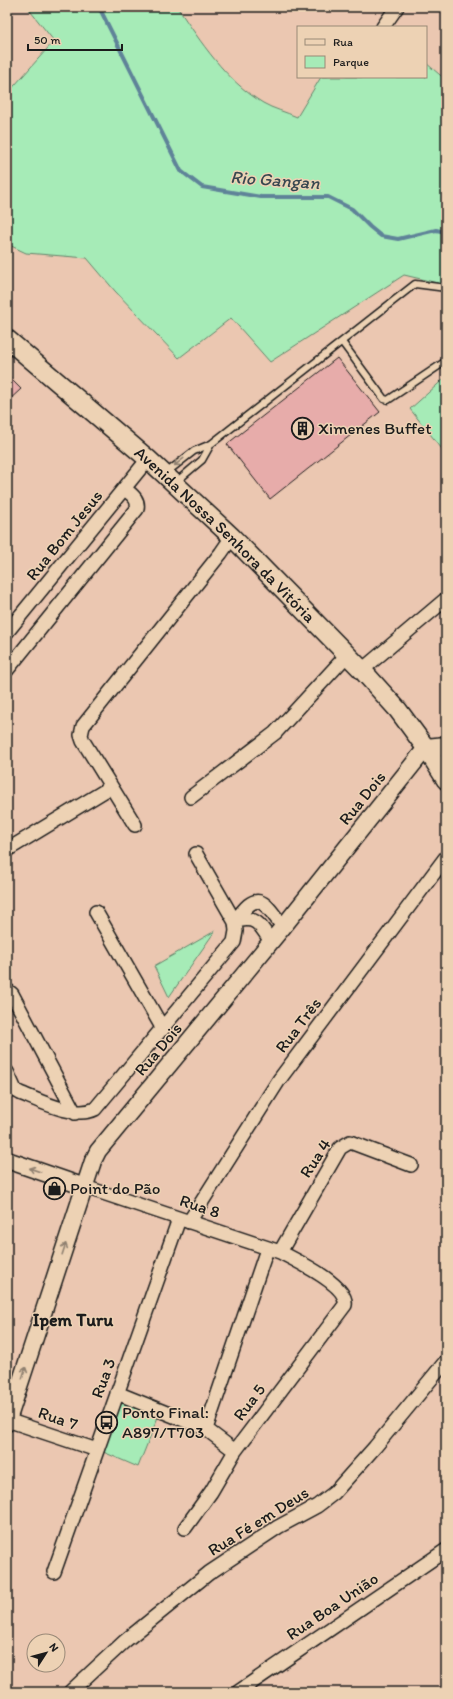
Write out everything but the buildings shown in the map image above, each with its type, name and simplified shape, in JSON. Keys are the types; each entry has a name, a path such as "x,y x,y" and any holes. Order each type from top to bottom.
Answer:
{"main road":[{"name":"Avenida Nossa Senhora da Vitória","path":"7,339 148,459 232,537 362,670 406,720 442,774"},
{"path":"426,748 446,748"},
{"path":"442,774 440,758 446,748"}],"street":[{"path":"383,26 397,7"},
{"name":"Rua Bom Jesus","path":"7,632 148,459"},
{"path":"7,670 137,509 138,503 136,498 125,489"},
{"path":"135,825 83,741 81,735 83,726 221,553 232,537"},
{"path":"362,670 446,599"},
{"path":"191,797 276,733 347,654"},
{"name":"Rua Dois","path":"7,1421 98,1150 272,942 426,748"},
{"path":"7,850 111,787"},
{"path":"7,1072 15,1090 20,1094 75,1113 88,1113 95,1109 231,947 235,937 235,922 196,854"},
{"name":"Rua Três","path":"184,1220 279,1080 446,858"},
{"path":"235,922 246,907 250,904 259,902 265,903 283,927"},
{"path":"96,912 163,1029"},
{"path":"235,922 245,919 255,921 272,942"},
{"path":"7,990 12,994 75,1113"},
{"name":"Rua 4","path":"206,1429 274,1250 340,1148 350,1142 411,1165"},
{"name":"Rua 8","path":"7,1160 274,1250 308,1267 331,1282 343,1294 346,1300"},
{"name":"Rua 3","path":"54,1572 117,1393 184,1220"},
{"name":"Rua 5","path":"185,1528 211,1492 235,1451 340,1312 346,1300"},
{"name":"Rua Fé em Deus","path":"70,1692 125,1641 209,1573 278,1527 317,1506 334,1493 375,1447 446,1361"},
{"path":"117,1393 206,1429 235,1451"},
{"name":"Rua 7","path":"7,1421 97,1450"},
{"name":"Rua Boa União","path":"238,1692 446,1550"}],"lane":[{"path":"170,479 194,451 211,444 415,284 446,288"},
{"path":"342,342 384,399 388,400 446,361"},
{"path":"170,479 202,460 211,444"}],"green space":[{"path":"27,7 177,7 215,60 225,72 249,94 271,107 297,117 320,78 427,78 427,64 446,80 446,285 404,275 270,362 231,318 179,358 115,291 87,258 26,253 7,244 7,94 54,41"},
{"path":"446,377 446,454 410,409"},
{"path":"215,931 169,997 154,966"},
{"path":"122,1402 158,1417 138,1467 101,1451"}],"waterway":[{"name":"Rio Gangan","path":"99,7 181,171 202,187 261,197 328,197 352,209 381,236 398,239 436,230 446,232"}],"place":[{"name":"Ximenes Buffet","path":"303,428"},
{"name":"Point do Pão","path":"55,1188"},
{"name":"Ponto Final: A897/T703","path":"107,1422"}],"district":[{"name":"Ipem Turu","path":"73,1320"}]}
